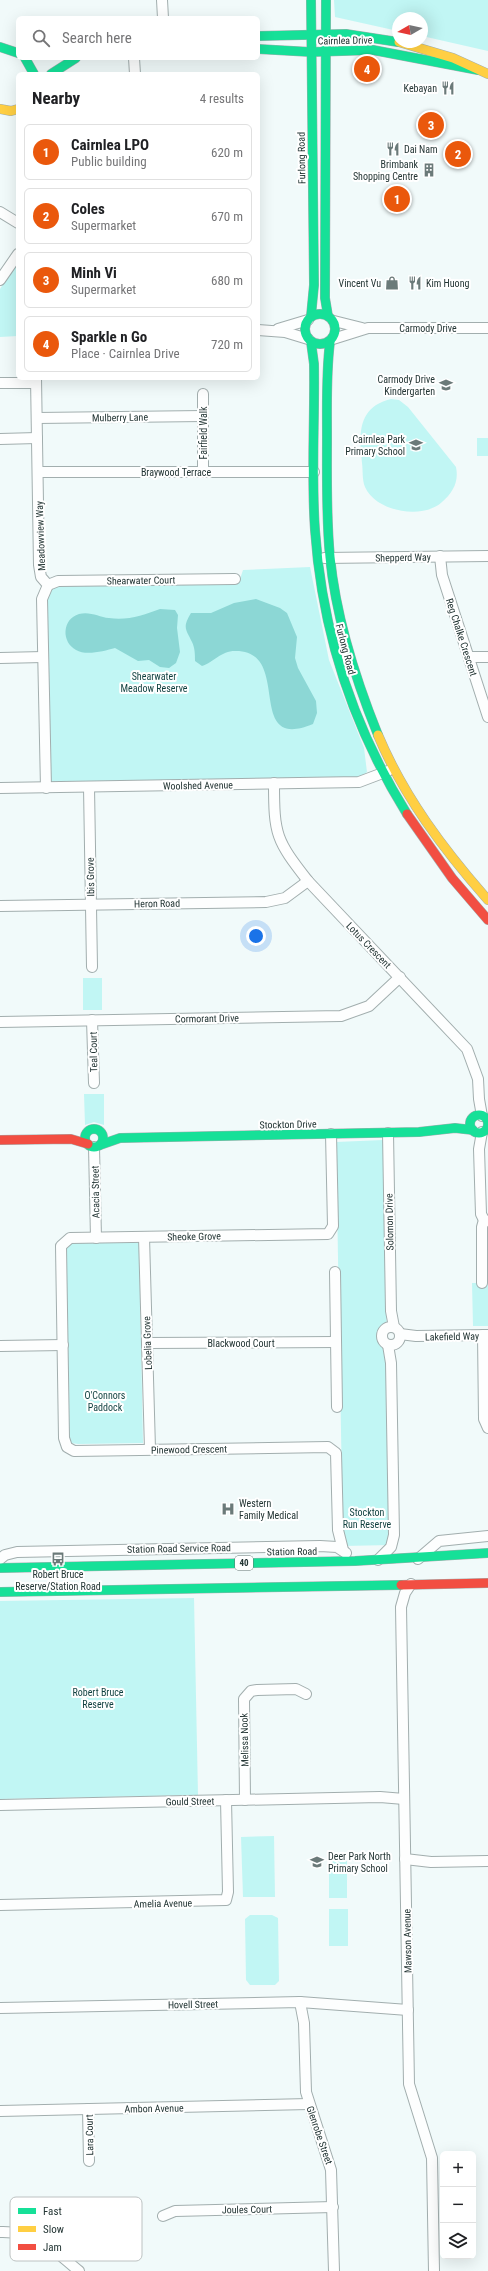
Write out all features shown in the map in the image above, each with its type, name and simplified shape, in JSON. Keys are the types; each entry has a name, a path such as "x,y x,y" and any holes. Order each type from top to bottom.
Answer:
{"main road":[{"name":"Furlong Road","path":"310,318 313,236 311,0"},
{"path":"326,0 325,298 336,330 331,340 320,345 309,340 305,330 310,318 320,314 331,319"},
{"name":"Cairnlea Drive","path":"260,36 326,34 365,35 392,41"},
{"path":"2,47 14,42"},
{"path":"2,47 16,52"},
{"name":"Cairnlea Drive","path":"419,48 453,58 488,74"},
{"name":"Cairnlea Drive","path":"260,49 311,52 327,50 373,50 478,70"},
{"path":"26,60 33,72"},
{"path":"54,72 73,60"},
{"path":"313,236 319,227 326,224"},
{"name":"Furlong Road","path":"309,340 315,363 314,472 317,558 326,615 347,693 382,774 419,836 457,886 488,920"},
{"name":"Furlong Road","path":"331,340 327,375 328,519 330,558 344,636 355,675 394,768 420,813 445,850 488,900"},
{"name":"Stockton Drive","path":"94,1145 120,1138 388,1133 456,1128 480,1124"},
{"path":"71,1139 94,1130 100,1132 103,1137 94,1145"},
{"path":"88,1132 86,1138 94,1145"},
{"name":"Stockton Drive","path":"100,1132 120,1138"},
{"path":"0,1140 71,1139 94,1145"},
{"name":"Station Road","path":"0,1568 355,1561 413,1559 488,1553"},
{"path":"0,1592 488,1583"}],"street":[{"path":"162,0 162,16"},
{"path":"135,60 135,72"},
{"path":"0,212 16,222"},
{"path":"0,280 16,257"},
{"path":"263,330 286,327 310,318"},
{"name":"Carmody Drive","path":"331,319 368,328 488,328"},
{"name":"Carmody Drive","path":"331,340 368,328"},
{"path":"263,330 286,332 309,340"},
{"path":"0,384 35,381"},
{"name":"Meadowview Way","path":"35,381 39,564 41,577 48,585 42,599 46,788"},
{"name":"Fairfield Walk","path":"203,472 204,394"},
{"name":"Mulberry Lane","path":"37,418 203,416"},
{"path":"0,439 37,438"},
{"name":"Braywood Terrace","path":"38,472 314,472"},
{"name":"Reg Chalke Crescent","path":"440,556 442,575 488,717"},
{"name":"Shepperd Way","path":"317,558 488,556"},
{"name":"Shearwater Court","path":"48,585 58,581 235,579"},
{"path":"0,658 43,657"},
{"path":"469,657 488,657"},
{"name":"Woolshed Avenue","path":"0,788 359,782 394,768"},
{"name":"Lotus Crescent","path":"274,783 274,820 277,835 287,854 308,881 467,1049 478,1079 480,1124"},
{"name":"Ibis Grove","path":"89,787 92,967"},
{"name":"Heron Road","path":"0,906 266,902 285,898 308,881"},
{"name":"Cormorant Drive","path":"0,1022 341,1016 369,1006 400,977"},
{"name":"Teal Court","path":"92,1020 93,1083"},
{"path":"480,1124 479,1149 481,1214 486,1221 482,1227 482,1283"},
{"name":"Solomon Drive","path":"378,1560 391,1547 394,1535 391,1363 394,1336 391,1311 388,1133"},
{"name":"Sheoke Grove","path":"63,1345 61,1246 70,1238 328,1234 332,1226 331,1134"},
{"name":"Acacia Street","path":"94,1145 96,1238"},
{"name":"Lobelia Grove","path":"144,1237 150,1450"},
{"path":"334,1272 337,1407"},
{"path":"486,1335 484,1419 488,1428"},
{"name":"Lakefield Way","path":"394,1336 486,1335"},
{"name":"Blackwood Court","path":"147,1343 336,1342"},
{"path":"0,1346 63,1345"},
{"name":"Pinewood Crescent","path":"63,1345 64,1438 67,1447 74,1451 328,1447 336,1453 338,1530 342,1550"},
{"path":"326,1546 332,1543 338,1530"},
{"name":"Solomon Drive","path":"394,1535 400,1552 413,1559"},
{"path":"413,1559 439,1541 488,1536"},
{"name":"Station Road Service Road","path":"0,1559 5,1555 17,1552 326,1546 342,1550 355,1561"},
{"name":"Mawson Avenue","path":"411,1584 404,1594 401,1607 409,2084 432,2158 434,2271"},
{"name":"Mawson Avenue","path":"389,1585 396,1593 401,1607"},
{"name":"Melissa Nook","path":"245,1800 244,1699 252,1691 257,1690 296,1689 306,1694"},
{"name":"Gould Street","path":"0,1804 404,1796"},
{"name":"Amelia Avenue","path":"0,1905 226,1900 228,1892 226,1800"},
{"path":"405,1863 488,1861"},
{"name":"Hovell Street","path":"0,2008 304,2002 358,2008 408,2006"},
{"name":"Glenrobe Street","path":"304,2002 306,2092 331,2170 334,2271"},
{"name":"Ambon Avenue","path":"0,2111 309,2104"},
{"name":"Lara Court","path":"88,2109 89,2161"},
{"name":"Joules Court","path":"163,2216 175,2211 332,2207"},
{"path":"66,2261 79,2271"}],"green space":[{"path":"334,0 488,0 488,51 428,37 428,12 392,12 392,30 335,17"},
{"path":"16,263 16,336 0,337 0,289"},
{"path":"391,399 399,400 408,407 456,467 457,477 452,490 442,502 434,508 424,511 400,511 379,502 371,496 365,487 360,442 363,424 366,415 372,408"},
{"path":"477,438 488,438 488,456 477,456"},
{"name":"Shearwater Meadow Reserve","path":"310,567 329,660 364,748 367,772 360,777 49,782 45,599 49,589 57,585 239,582 243,570"},
{"path":"83,978 102,978 102,1010 83,1010"},
{"path":"84,1094 104,1094 104,1125 94,1122 85,1125"},
{"name":"Stockton Run Reserve","path":"383,1140 391,1545 343,1546 336,1142"},
{"name":"O'Connors Paddock","path":"71,1242 139,1243 143,1443 78,1444 71,1443 68,1436 66,1247"},
{"path":"485,1276 488,1277 488,1326 473,1326 472,1283 485,1283"},
{"name":"Robert Bruce Reserve","path":"194,1598 198,1795 0,1799 0,1601"},
{"path":"274,1836 275,1897 243,1897 241,1837"},
{"path":"329,1861 347,1861 347,1898 329,1898"},
{"path":"329,1909 348,1909 348,1946 329,1946"},
{"path":"250,1915 272,1915 278,1918 279,1981 275,1985 250,1985 246,1980 245,1919"}],"shaded area":[{"path":"256,599 280,608 287,613 297,637 295,658 298,668 316,701 317,713 313,724 292,729 280,725 273,713 267,681 262,666 252,655 230,651 202,666 195,661 194,647 186,628 191,613 211,613 234,603"},
{"path":"160,609 175,610 178,615 177,628 180,652 176,663 169,668 160,667 149,660 138,661 115,648 95,652 80,652 71,646 66,636 69,621 79,614 87,613 109,618 122,619 142,615"}],"traffic: fast":[{"path":"311,0 314,285 311,316"},
{"path":"326,0 325,298 328,316"},
{"path":"260,36 346,34 392,41"},
{"path":"0,47 16,52"},
{"path":"260,49 311,52 373,50 478,70"},
{"path":"26,60 33,72"},
{"path":"54,72 73,60"},
{"path":"320,314 331,318 335,329 331,340 320,344 309,340 305,329 309,318 320,314"},
{"path":"311,342 314,364 313,468 315,530 325,605 343,678 356,713 388,781 407,814"},
{"path":"330,342 327,400 327,512 330,557 337,603 348,648 354,670 378,735"},
{"path":"479,1115 485,1118 488,1124 485,1130 479,1133 473,1130 470,1124 473,1118 479,1115"},
{"path":"100,1145 120,1138 419,1132 455,1128 473,1130"},
{"path":"94,1129 100,1132 103,1138 100,1144 94,1147 88,1144 85,1138 88,1132 94,1129"},
{"path":"0,1568 355,1561 488,1553"},
{"path":"0,1592 401,1585"}],"traffic: slow":[{"path":"419,48 453,58 488,74"},
{"path":"0,109 11,111 16,110"},
{"path":"378,735 400,780 426,822 456,862 488,900"}],"traffic: jam":[{"path":"407,814 452,878 488,920"},
{"path":"0,1140 71,1139 88,1144"},
{"path":"401,1585 488,1583"}],"place":[{"name":"Sparkle n Go","path":"367,69"},
{"name":"Kebayan","path":"448,88"},
{"name":"Minh Vi","path":"431,125"},
{"name":"Dai Nam","path":"393,149"},
{"name":"Coles","path":"458,154"},
{"name":"Brimbank Shopping Centre","path":"429,170"},
{"name":"Cairnlea LPO","path":"397,199"},
{"name":"Vincent Vu","path":"392,283"},
{"name":"Kim Huong","path":"415,283"},
{"name":"Carmody Drive Kindergarten","path":"446,385"},
{"name":"Cairnlea Park Primary School","path":"416,445"},
{"name":"Western Family Medical","path":"228,1509"},
{"name":"Robert Bruce Reserve/Station Road","path":"58,1559"},
{"name":"Deer Park North Primary School","path":"317,1862"}]}
